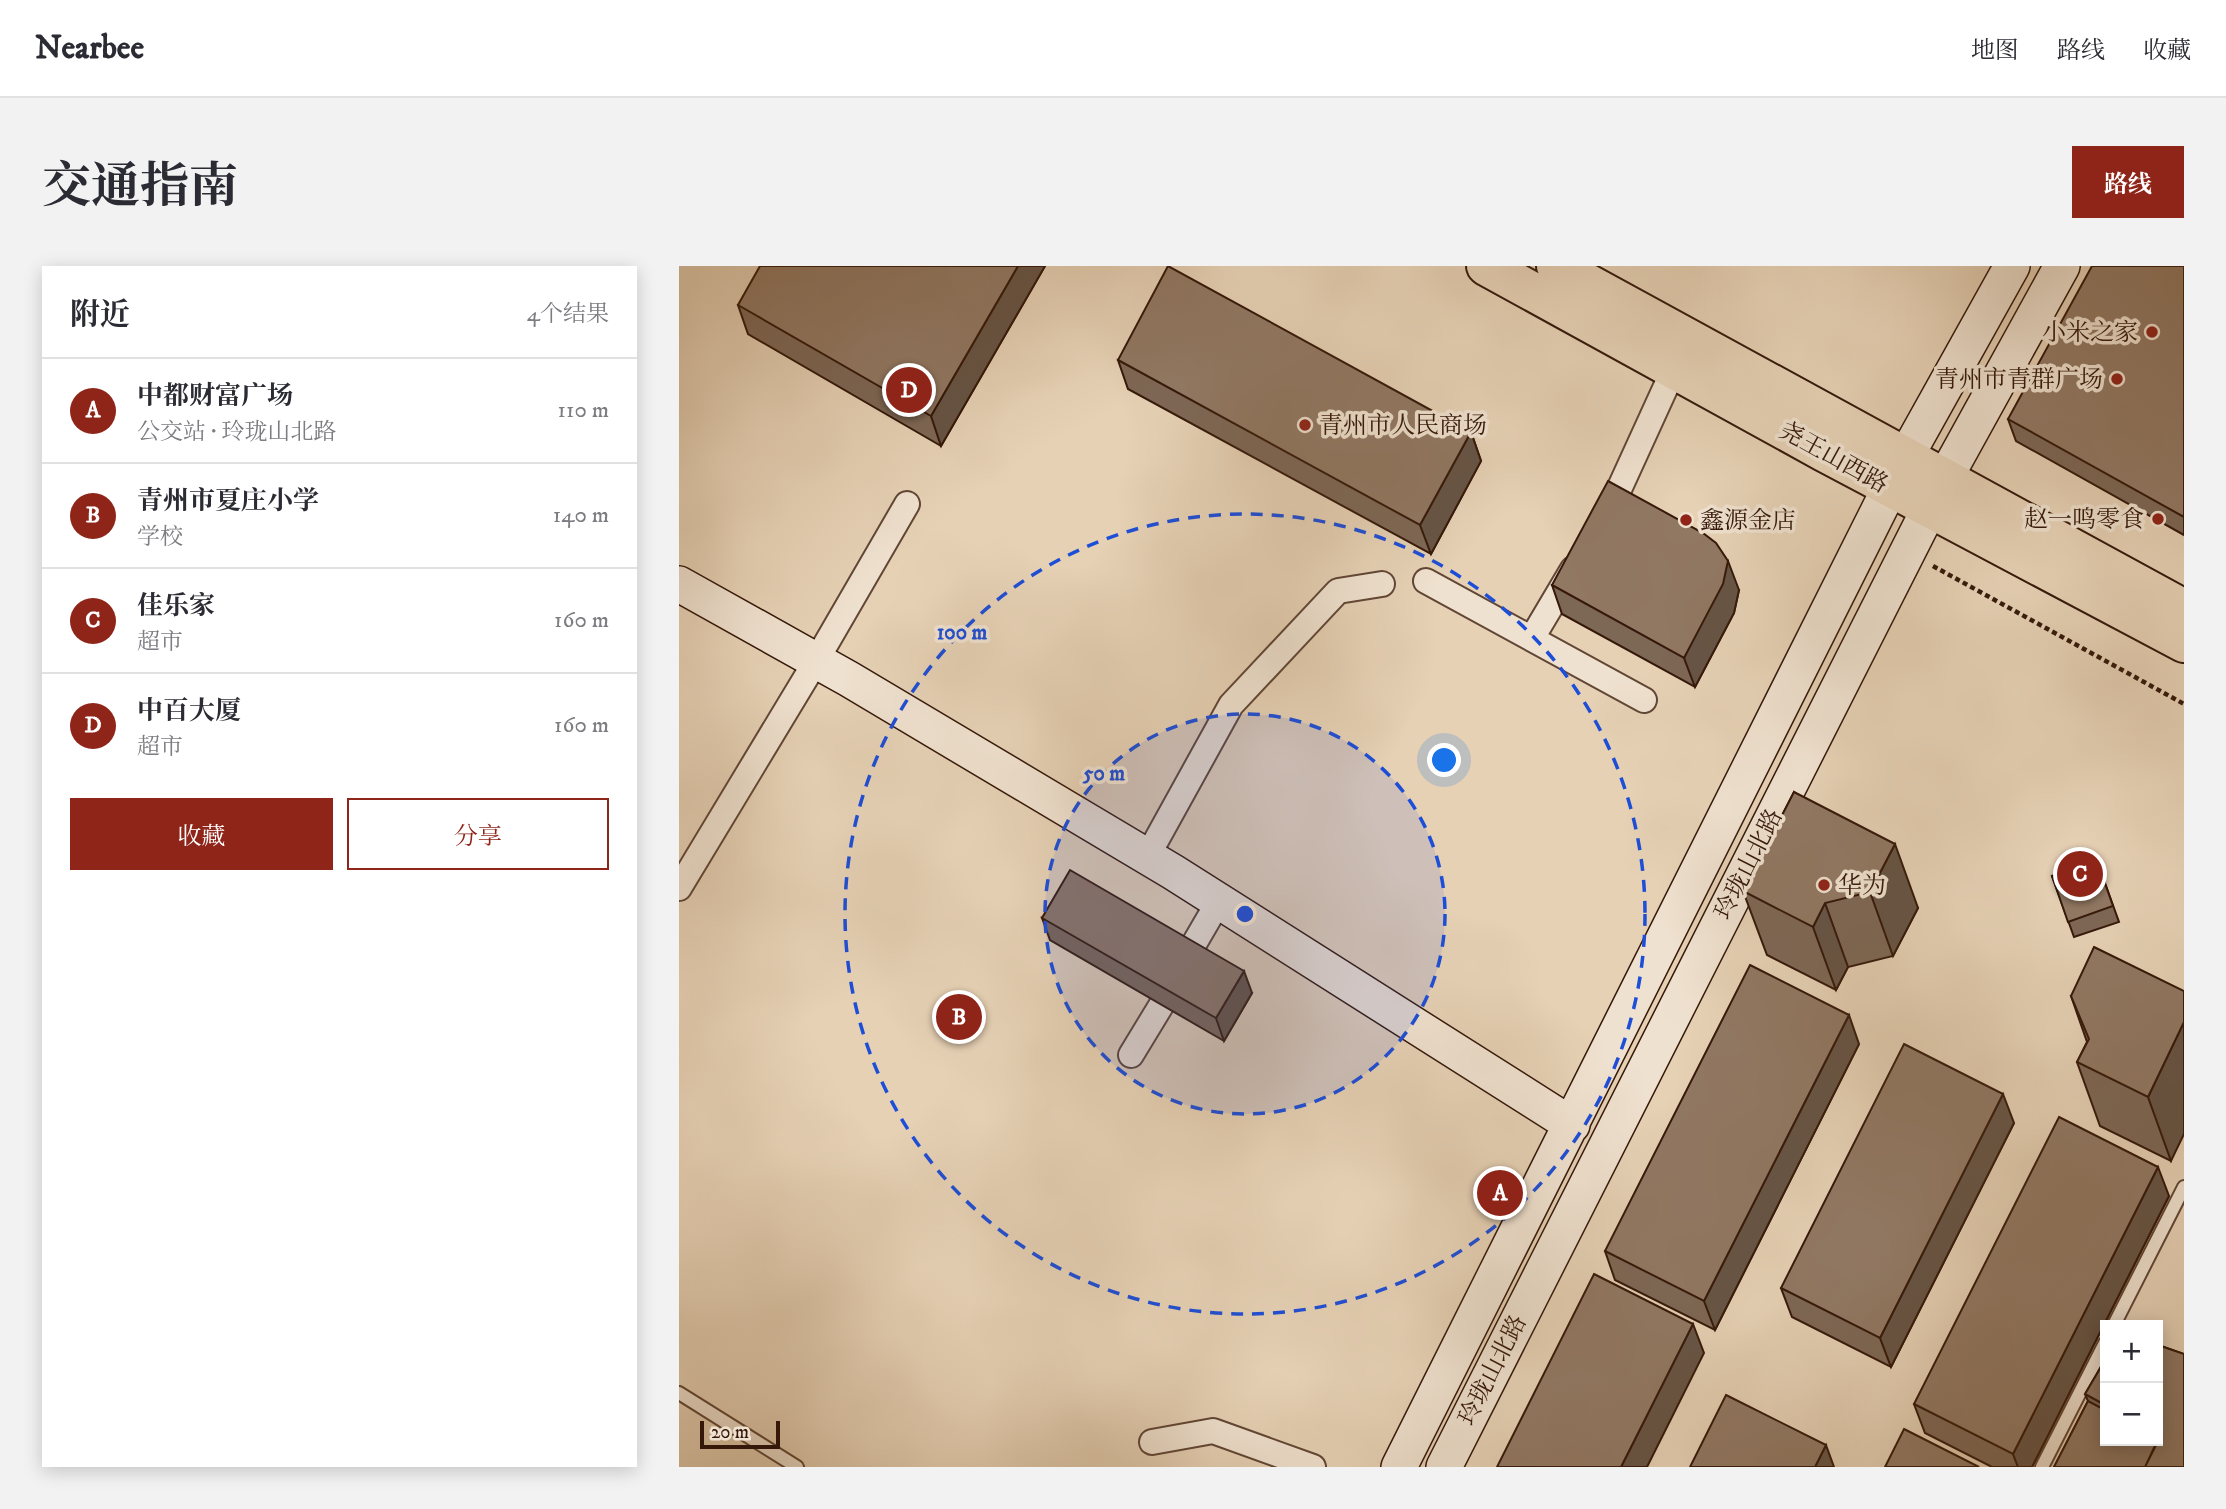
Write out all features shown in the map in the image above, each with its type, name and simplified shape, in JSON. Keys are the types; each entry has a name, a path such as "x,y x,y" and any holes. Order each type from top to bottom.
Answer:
{"main road":[{"name":"尧王山西路","path":"1486,266 1674,369 2184,609"},
{"name":"尧王山西路","path":"1556,266 1898,473"},
{"name":"玲珑山北路","path":"1399,1467 1898,473 2012,266"},
{"name":"玲珑山北路","path":"1444,1467 1937,493 2062,266"},
{"name":"尧王山西路","path":"1937,493 2184,643"},
{"path":"679,584 816,661 1147,857 1571,1125"}],"street":[{"path":"1595,531 1616,496 1674,369"},
{"path":"679,888 907,504"},
{"path":"1532,638 1581,555"},
{"path":"1426,581 1644,701"},
{"path":"1147,857 1231,705 1338,591 1382,584"},
{"path":"1187,956 1219,901"},
{"path":"1131,1055 1162,1004"},
{"path":"1152,1442 1213,1431 1313,1467"}],"lane":[{"path":"2117,1320 2184,1187"},
{"path":"2042,1467 2100,1353"},
{"path":"679,1393 797,1467"}],"path":[{"path":"1907,552 2184,704"}],"building":[{"path":"760,266 1018,266 931,416 738,305"},
{"name":"青州市人民商场","path":"1168,266 1471,432 1420,525 1118,360"},
{"name":"青州市青群广场","path":"2092,266 2184,266 2184,517 2008,419"},
{"path":"1608,481 1703,533 1716,543 1728,561 1723,584 1684,658 1552,585"},
{"path":"1794,792 1895,844 1870,892 1825,903 1813,927 1743,891"},
{"path":"2097,861 2113,906 2068,922 2052,876"},
{"path":"1070,870 1244,971 1216,1018 1042,918"},
{"path":"2094,947 2184,991 2184,1022 2148,1097 2077,1062 2089,1039 2071,996"},
{"path":"1750,965 1849,1015 1704,1301 1605,1251"},
{"path":"1904,1044 2003,1094 1880,1338 1781,1288"},
{"path":"2059,1117 2158,1167 2013,1454 1914,1404"},
{"path":"1594,1274 1693,1324 1621,1467 1497,1467"},
{"path":"2163,1347 2184,1354 2184,1467 2145,1467 2155,1446 2163,1446"},
{"path":"2100,1368 2100,1402 2085,1394"},
{"path":"1726,1395 1826,1445 1815,1467 1690,1467"},
{"path":"2088,1401 2100,1407 2100,1446 2156,1446 2145,1467 2054,1467"},
{"path":"1904,1429 1979,1467 1885,1467"}],"place":[{"name":"小米之家","path":"2152,332"},
{"name":"青州市青群广场","path":"2117,379"},
{"name":"中百大厦","path":"909,390"},
{"name":"青州市人民商场","path":"1305,425"},
{"name":"赵一鸣零食","path":"2158,519"},
{"name":"鑫源金店","path":"1686,520"},
{"name":"佳乐家","path":"2080,874"},
{"name":"华为","path":"1824,885"},
{"name":"青州市夏庄小学","path":"959,1017"},
{"name":"中都财富广场","path":"1500,1193"}]}
